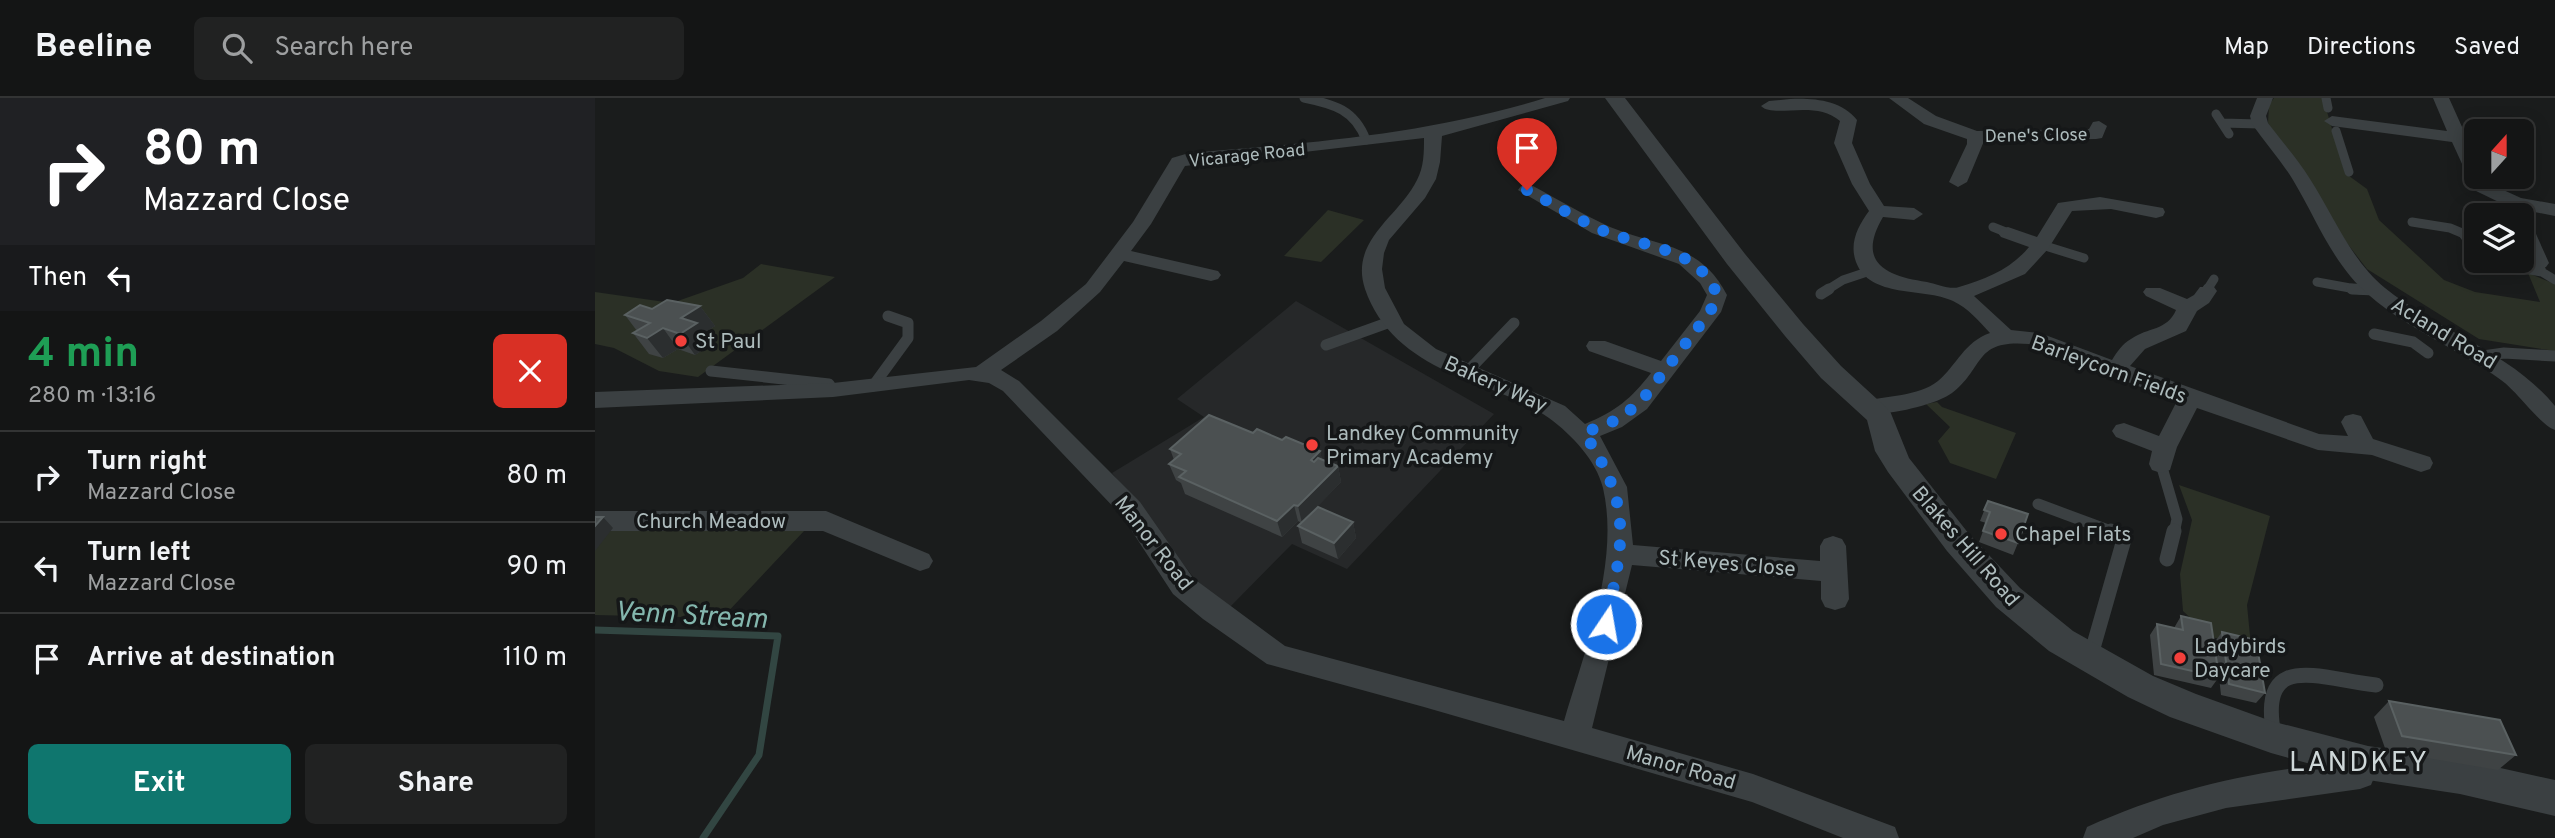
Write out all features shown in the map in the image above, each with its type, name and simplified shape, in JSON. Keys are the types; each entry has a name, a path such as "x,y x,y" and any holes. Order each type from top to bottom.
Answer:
{"street":[{"name":"Vicarage Road","path":"982,374 1093,288 1120,254 1178,162 1201,157 1298,150 1433,132 1481,122 1562,98"},
{"name":"Blakes Hill Road","path":"1615,98 1736,259 1794,330 1831,372 1880,418 1890,451 1898,465 1982,570 2025,613 2058,639 2143,688 2183,706 2274,736 2359,761 2448,774 2555,798"},
{"name":"Dene's Close","path":"1897,98 1930,120 1975,136 2097,130 2113,144"},
{"path":"2260,124 2257,116 2265,98"},
{"path":"2441,98 2480,186 2507,203"},
{"path":"1762,107 1818,104 1842,113 1849,120 1843,143 1850,163 1878,211"},
{"path":"2331,114 2458,138"},
{"name":"Acland Road","path":"2260,124 2301,180 2336,247 2375,290 2430,329 2483,356 2522,382 2555,422"},
{"name":"Bakery Way","path":"1433,132 1427,179 1419,193 1379,238 1370,266 1367,291 1390,323 1419,348 1467,372 1535,399 1566,416 1584,433 1600,457 1619,508 1621,554 1606,624 1574,737"},
{"name":"Dene's Close","path":"1975,136 1976,144 1960,178 1982,180"},
{"path":"1527,190 1563,200 1607,232 1691,261 1712,281 1717,295 1715,302 1639,404 1614,421 1584,433"},
{"path":"1960,296 1972,287 2013,274 2039,244 2065,207 2109,202 2165,214"},
{"path":"2534,209 2555,210"},
{"path":"1878,211 1914,214"},
{"path":"1878,211 1863,236 1865,263 1870,271 1896,283 1960,296 1986,316 2005,337"},
{"path":"2000,230 2039,244"},
{"path":"1120,254 1211,275"},
{"path":"2116,370 2137,344 2172,332 2182,324 2188,307 2202,299 2211,285"},
{"path":"2153,292 2188,307"},
{"name":"Barleycorn Fields","path":"1871,407 1934,393 1945,387 1980,344 2005,337 2032,338 2190,398 2318,442 2337,446 2364,445 2421,463"},
{"path":"1597,346 1665,370"},
{"name":"Manor Road","path":"595,400 833,390 969,373 995,376 1011,387 1090,464 1131,509 1183,586 1277,656 1424,694 1753,788 1883,838"},
{"path":"2124,431 2163,456 2190,398"},
{"path":"2353,422 2364,445"},
{"name":"Church Meadow","path":"595,521 826,521 921,561"},
{"name":"St Keyes Close","path":"1621,554 1833,559 1835,599"},
{"path":"2099,838 2204,797 2235,789 2360,775 2359,761"}],"lane":[{"path":"1304,98 1350,112 1361,124 1366,140"},
{"path":"2216,114 2229,134"},
{"path":"2331,114 2349,172"},
{"path":"2222,122 2260,124"},
{"path":"2412,222 2464,233"},
{"path":"2039,244 2084,258"},
{"path":"2534,262 2555,280"},
{"path":"1821,294 1843,280 1870,271"},
{"path":"2317,282 2364,291 2375,290"},
{"path":"873,386 908,338 910,331 908,323 888,316"},
{"path":"1326,345 1390,323"},
{"path":"1467,372 1514,323"},
{"path":"2413,342 2430,329"},
{"path":"2374,334 2413,342 2428,354"},
{"path":"2483,356 2504,353 2555,356"},
{"path":"711,371 829,384 833,390"},
{"path":"2163,456 2177,519 2167,559"},
{"path":"2038,504 2125,536 2088,656"},
{"path":"2274,736 2270,699 2274,691 2289,677 2318,675 2376,685"}],"shaded area":[{"path":"2274,98 2323,98 2345,173 2367,189 2379,220 2444,280 2475,292 2540,302 2528,273 2555,284 2555,351 2479,339 2367,269 2343,238 2268,123 2269,105"},
{"path":"1328,210 1364,220 1321,262 1284,256"},
{"path":"761,264 835,277 698,377 659,371 614,348 595,344 595,292 672,303 743,278"},
{"name":"Landkey Community Primary Academy","path":"1296,301 1494,414 1347,569 1292,544 1228,609 1194,578 1112,473 1204,417 1177,399"},
{"path":"1937,402 1942,407 2016,433 1996,479 1950,463 1938,441 1950,427 1926,404"},
{"path":"2179,485 2270,516 2247,605 2251,646 2211,637 2183,611 2180,574 2192,520"},
{"path":"595,527 804,531 722,618 595,615"}],"building":[{"path":"667,300 700,306 681,318 697,323 680,334 663,328 647,338 633,333 650,323 625,315 640,305 652,309"},
{"path":"1209,415 1253,433 1257,429 1282,440 1286,437 1320,451 1311,460 1314,462 1318,458 1338,466 1298,506 1294,505 1277,521 1179,477 1186,471 1169,464 1181,454 1170,449"},
{"path":"1988,501 2028,514 2018,543 1983,531 1990,512 1984,510"},
{"path":"1318,507 1353,522 1334,543 1298,526"},
{"path":"595,517 603,517 595,526"},
{"name":"Ladybirds Daycare","path":"2181,616 2211,623 2219,677 2161,664 2157,624 2183,630"},
{"path":"2222,632 2256,640 2265,693 2229,684"},
{"path":"2389,701 2500,720 2516,755 2402,736"}],"waterway":[{"name":"Venn Stream","path":"595,630 778,636 759,755 703,838"}],"place":[{"name":"St Paul","path":"681,341"},
{"name":"Landkey Community Primary Academy","path":"1312,445"},
{"name":"Chapel Flats","path":"2001,534"},
{"name":"Ladybirds Daycare","path":"2180,658"}],"district":[{"name":"LANDKEY","path":"2359,761"}],"route":[{"path":"1527,190 1607,232 1691,261 1712,281 1717,295 1710,312 1639,404 1614,421 1584,433 1600,457 1619,508 1621,554 1606,624"}]}
